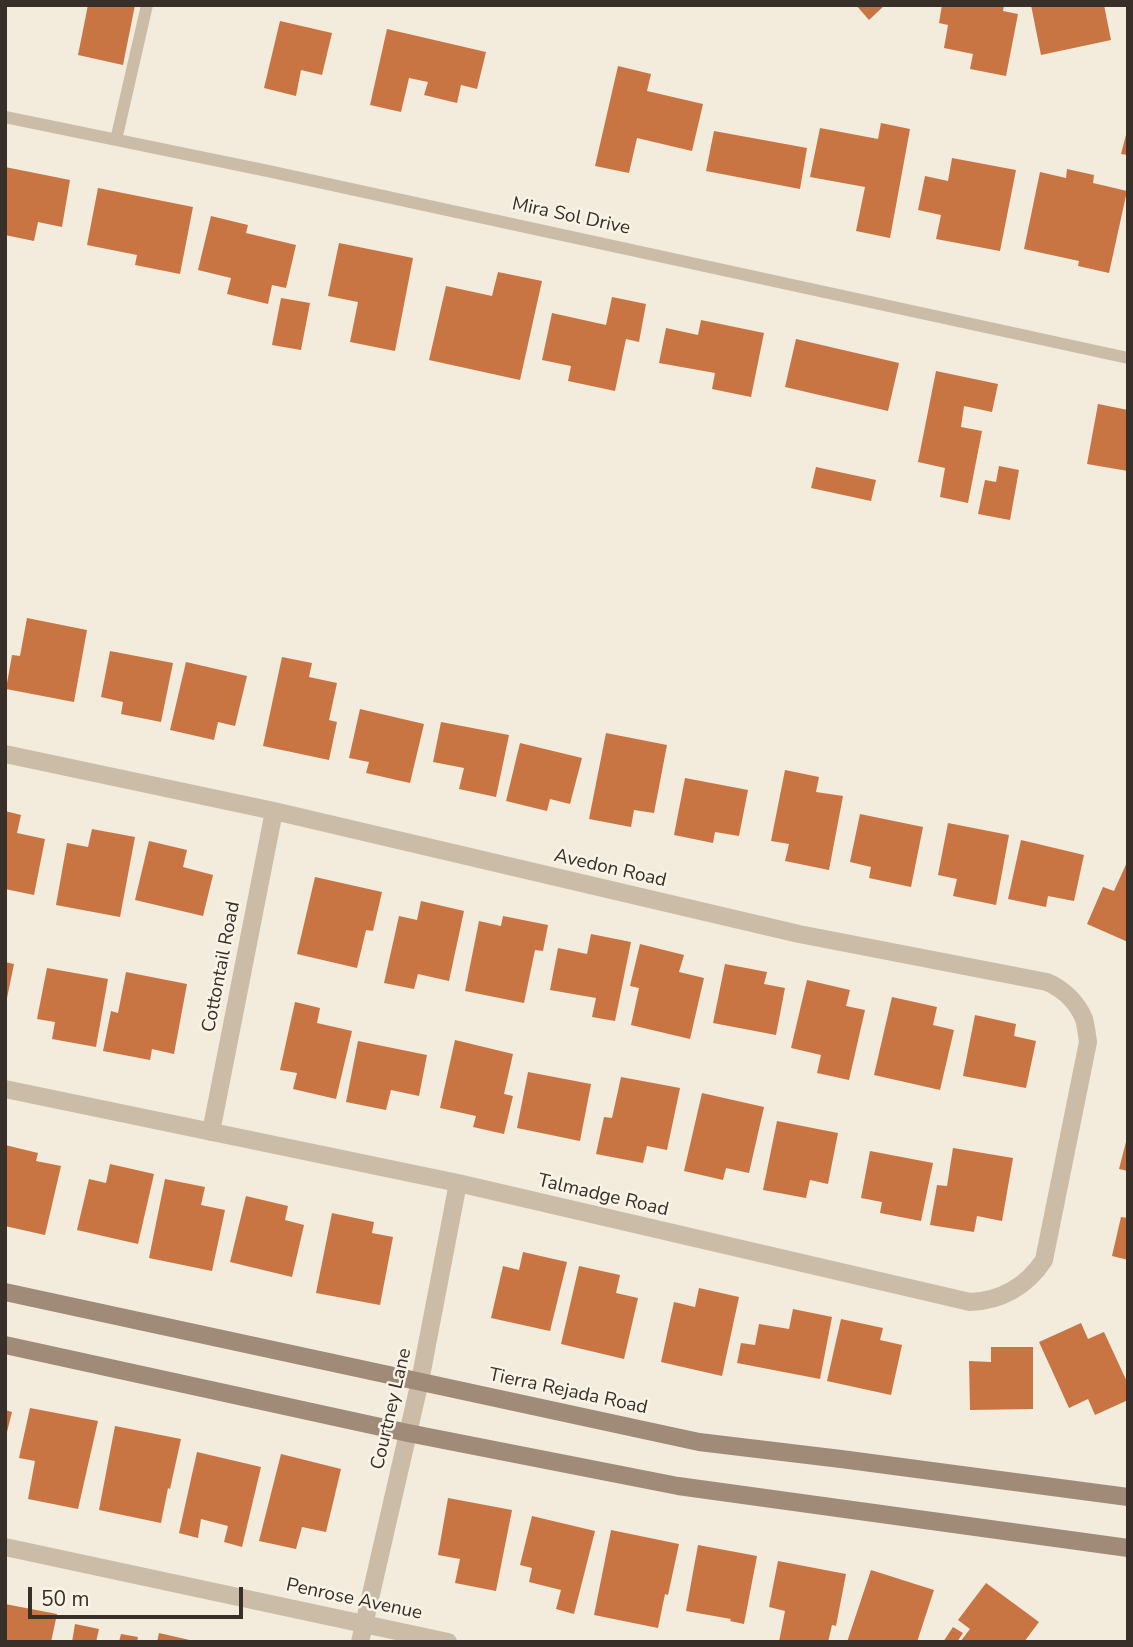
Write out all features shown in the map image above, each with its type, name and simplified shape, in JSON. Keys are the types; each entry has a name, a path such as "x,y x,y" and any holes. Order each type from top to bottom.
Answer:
{"main road":[{"name":"Tierra Rejada Road","path":"5,1292 699,1442 1128,1497"},
{"path":"5,1345 408,1433 678,1486 1128,1548"}],"street":[{"name":"Avedon Road","path":"5,754 274,811 799,934 1047,982 1069,995 1084,1018 1088,1042 1071,1126"},
{"name":"Cottontail Road","path":"211,1132 274,811"},
{"name":"Talmadge Road","path":"5,1089 458,1184 970,1302 995,1299 1027,1281 1044,1260 1071,1126"},
{"name":"Courtney Lane","path":"360,1642 420,1381 458,1184"},
{"name":"Penrose Avenue","path":"5,1547 448,1642"}],"lane":[{"path":"116,140 147,5"},
{"name":"Mira Sol Drive","path":"5,117 268,171 1128,358"}],"building":[{"path":"88,5 135,5 123,65 78,55"},
{"path":"856,5 885,5 869,20"},
{"path":"942,5 1004,5 1003,11 1018,14 1006,76 970,69 973,54 944,48 948,25 939,23"},
{"path":"1031,5 1104,5 1111,40 1041,55"},
{"path":"280,21 332,33 322,75 301,70 296,96 264,88"},
{"path":"387,29 486,52 477,89 461,85 457,103 424,95 428,82 409,78 401,112 370,105"},
{"path":"618,66 651,74 647,91 703,104 692,151 637,138 629,173 595,166"},
{"path":"881,123 910,129 890,238 856,231 865,187 810,177 820,128 878,139"},
{"path":"714,131 807,148 800,189 706,171"},
{"path":"1128,131 1128,155 1121,154"},
{"path":"952,158 1016,170 1000,251 936,239 941,215 918,210 925,176 948,181"},
{"path":"5,167 70,180 62,227 38,222 34,241 5,235"},
{"path":"1067,169 1094,175 1093,183 1127,191 1109,273 1078,266 1079,261 1024,249 1040,172 1066,178"},
{"path":"98,188 193,207 180,274 135,265 137,255 87,245"},
{"path":"211,216 248,225 246,233 296,245 286,288 272,285 268,304 227,294 231,278 198,270"},
{"path":"339,243 413,258 395,351 350,342 358,302 328,296"},
{"path":"498,272 542,281 520,380 429,360 446,286 492,296"},
{"path":"612,297 646,304 639,342 626,339 615,391 568,381 571,366 542,360 552,313 606,325"},
{"path":"281,298 310,303 301,350 272,345"},
{"path":"701,320 764,333 751,397 712,389 715,373 659,363 666,328 698,335"},
{"path":"796,339 899,363 888,411 785,387"},
{"path":"936,371 998,384 992,412 964,406 961,427 982,431 968,503 940,497 945,468 918,462"},
{"path":"1098,404 1128,410 1128,471 1087,464"},
{"path":"999,466 1019,470 1010,520 978,514 985,480 996,482"},
{"path":"816,467 876,480 871,501 811,488"},
{"path":"27,618 87,630 74,702 6,689 12,655 20,656"},
{"path":"110,651 173,663 161,722 121,714 123,702 101,697"},
{"path":"282,657 312,663 309,677 337,683 329,720 337,722 329,760 263,746"},
{"path":"186,662 247,676 235,726 218,722 214,740 170,730"},
{"path":"360,709 424,724 410,783 366,773 369,762 349,758"},
{"path":"441,722 509,735 496,797 459,789 464,768 433,762"},
{"path":"606,733 667,745 654,813 634,810 631,827 589,819"},
{"path":"520,743 582,758 570,804 550,799 547,811 506,801"},
{"path":"785,770 819,777 816,792 843,796 829,870 785,861 789,844 771,841"},
{"path":"685,778 748,790 739,836 715,832 713,843 674,835"},
{"path":"5,811 21,815 17,833 45,839 34,895 5,889"},
{"path":"860,814 923,827 911,887 869,878 871,867 850,862"},
{"path":"948,823 1009,835 996,905 953,896 957,879 938,875"},
{"path":"92,829 135,837 120,917 56,905 67,843 88,847"},
{"path":"1021,840 1084,855 1074,901 1048,896 1046,907 1008,899"},
{"path":"149,841 187,850 183,867 213,875 203,916 135,900"},
{"path":"1128,860 1128,942 1087,924 1103,887 1114,891"},
{"path":"315,877 382,892 373,931 366,930 357,968 297,954"},
{"path":"421,901 464,911 449,981 418,974 414,989 384,983 399,916 417,920"},
{"path":"503,916 548,925 543,951 535,950 524,1003 465,991 479,921 501,926"},
{"path":"591,934 631,942 615,1021 592,1017 596,998 550,990 558,948 587,954"},
{"path":"640,944 684,955 679,972 704,978 690,1039 631,1025 639,988 630,986"},
{"path":"5,962 14,964 6,1003 5,1003"},
{"path":"725,964 767,972 764,984 785,988 776,1035 713,1023"},
{"path":"47,968 108,979 96,1047 52,1039 55,1022 37,1019"},
{"path":"126,972 187,984 174,1054 152,1049 150,1060 103,1051 111,1011 118,1013"},
{"path":"807,980 850,990 846,1006 865,1010 849,1080 817,1073 821,1055 791,1048"},
{"path":"892,997 937,1007 933,1025 954,1030 940,1090 874,1075"},
{"path":"295,1002 320,1008 317,1023 352,1031 336,1099 293,1089 297,1073 280,1070"},
{"path":"975,1015 1016,1024 1014,1036 1036,1041 1026,1088 963,1076"},
{"path":"455,1040 513,1054 504,1094 513,1096 504,1134 473,1127 476,1116 440,1108"},
{"path":"358,1041 427,1055 419,1096 391,1090 386,1110 346,1102"},
{"path":"528,1072 591,1084 580,1141 517,1128"},
{"path":"621,1077 680,1088 667,1150 647,1146 643,1163 596,1154 604,1117 612,1118"},
{"path":"702,1093 764,1107 749,1173 726,1168 723,1180 684,1171"},
{"path":"777,1121 838,1133 828,1184 810,1180 806,1198 763,1190"},
{"path":"1128,1139 1128,1171 1119,1169"},
{"path":"5,1145 38,1153 36,1161 61,1166 45,1235 5,1226"},
{"path":"953,1148 1013,1158 1002,1221 977,1216 974,1232 930,1225 937,1185 947,1186"},
{"path":"870,1151 933,1163 921,1221 880,1213 882,1202 861,1198"},
{"path":"110,1164 154,1174 138,1244 77,1230 89,1179 106,1183"},
{"path":"165,1179 205,1187 201,1205 225,1210 212,1271 149,1258"},
{"path":"246,1196 288,1206 285,1220 304,1225 292,1277 230,1262"},
{"path":"332,1213 374,1222 372,1233 393,1237 380,1305 316,1293"},
{"path":"1121,1217 1128,1218 1128,1260 1112,1256"},
{"path":"523,1252 567,1262 550,1331 491,1318 503,1266 519,1270"},
{"path":"579,1266 620,1275 616,1293 638,1298 624,1359 561,1344"},
{"path":"699,1288 739,1297 722,1376 661,1362 674,1302 695,1307"},
{"path":"793,1309 832,1317 820,1379 737,1363 741,1343 755,1345 759,1324 789,1329"},
{"path":"841,1319 883,1328 880,1340 902,1345 891,1395 827,1381"},
{"path":"1081,1323 1088,1339 1104,1332 1128,1384 1128,1400 1095,1415 1088,1399 1069,1408 1039,1342"},
{"path":"991,1347 1033,1347 1033,1409 970,1410 969,1361 991,1362"},
{"path":"30,1408 98,1421 78,1509 28,1499 35,1461 19,1458"},
{"path":"5,1410 12,1412 6,1436 5,1436"},
{"path":"115,1426 181,1439 161,1523 99,1510"},
{"path":"197,1452 261,1467 242,1547 224,1542 228,1526 201,1519 198,1538 179,1533"},
{"path":"281,1454 341,1469 326,1532 302,1527 296,1549 259,1541"},
{"path":"448,1498 512,1510 496,1591 455,1583 460,1559 438,1555"},
{"path":"532,1516 595,1531 574,1614 556,1609 561,1590 529,1582 532,1568 520,1565"},
{"path":"611,1530 679,1544 658,1628 594,1615"},
{"path":"698,1545 757,1556 744,1624 686,1611"},
{"path":"778,1561 846,1574 836,1626 832,1625 828,1642 779,1642 785,1611 769,1607"},
{"path":"871,1570 934,1590 917,1642 847,1642"},
{"path":"986,1583 1039,1622 1024,1642 960,1642 970,1629 958,1620"},
{"path":"5,1604 57,1614 51,1642 5,1642"},
{"path":"75,1624 99,1629 96,1642 72,1642"},
{"path":"953,1627 963,1633 957,1642 943,1642"},
{"path":"159,1633 194,1641 194,1642 157,1642"},
{"path":"121,1634 138,1637 137,1642 119,1642"}]}
